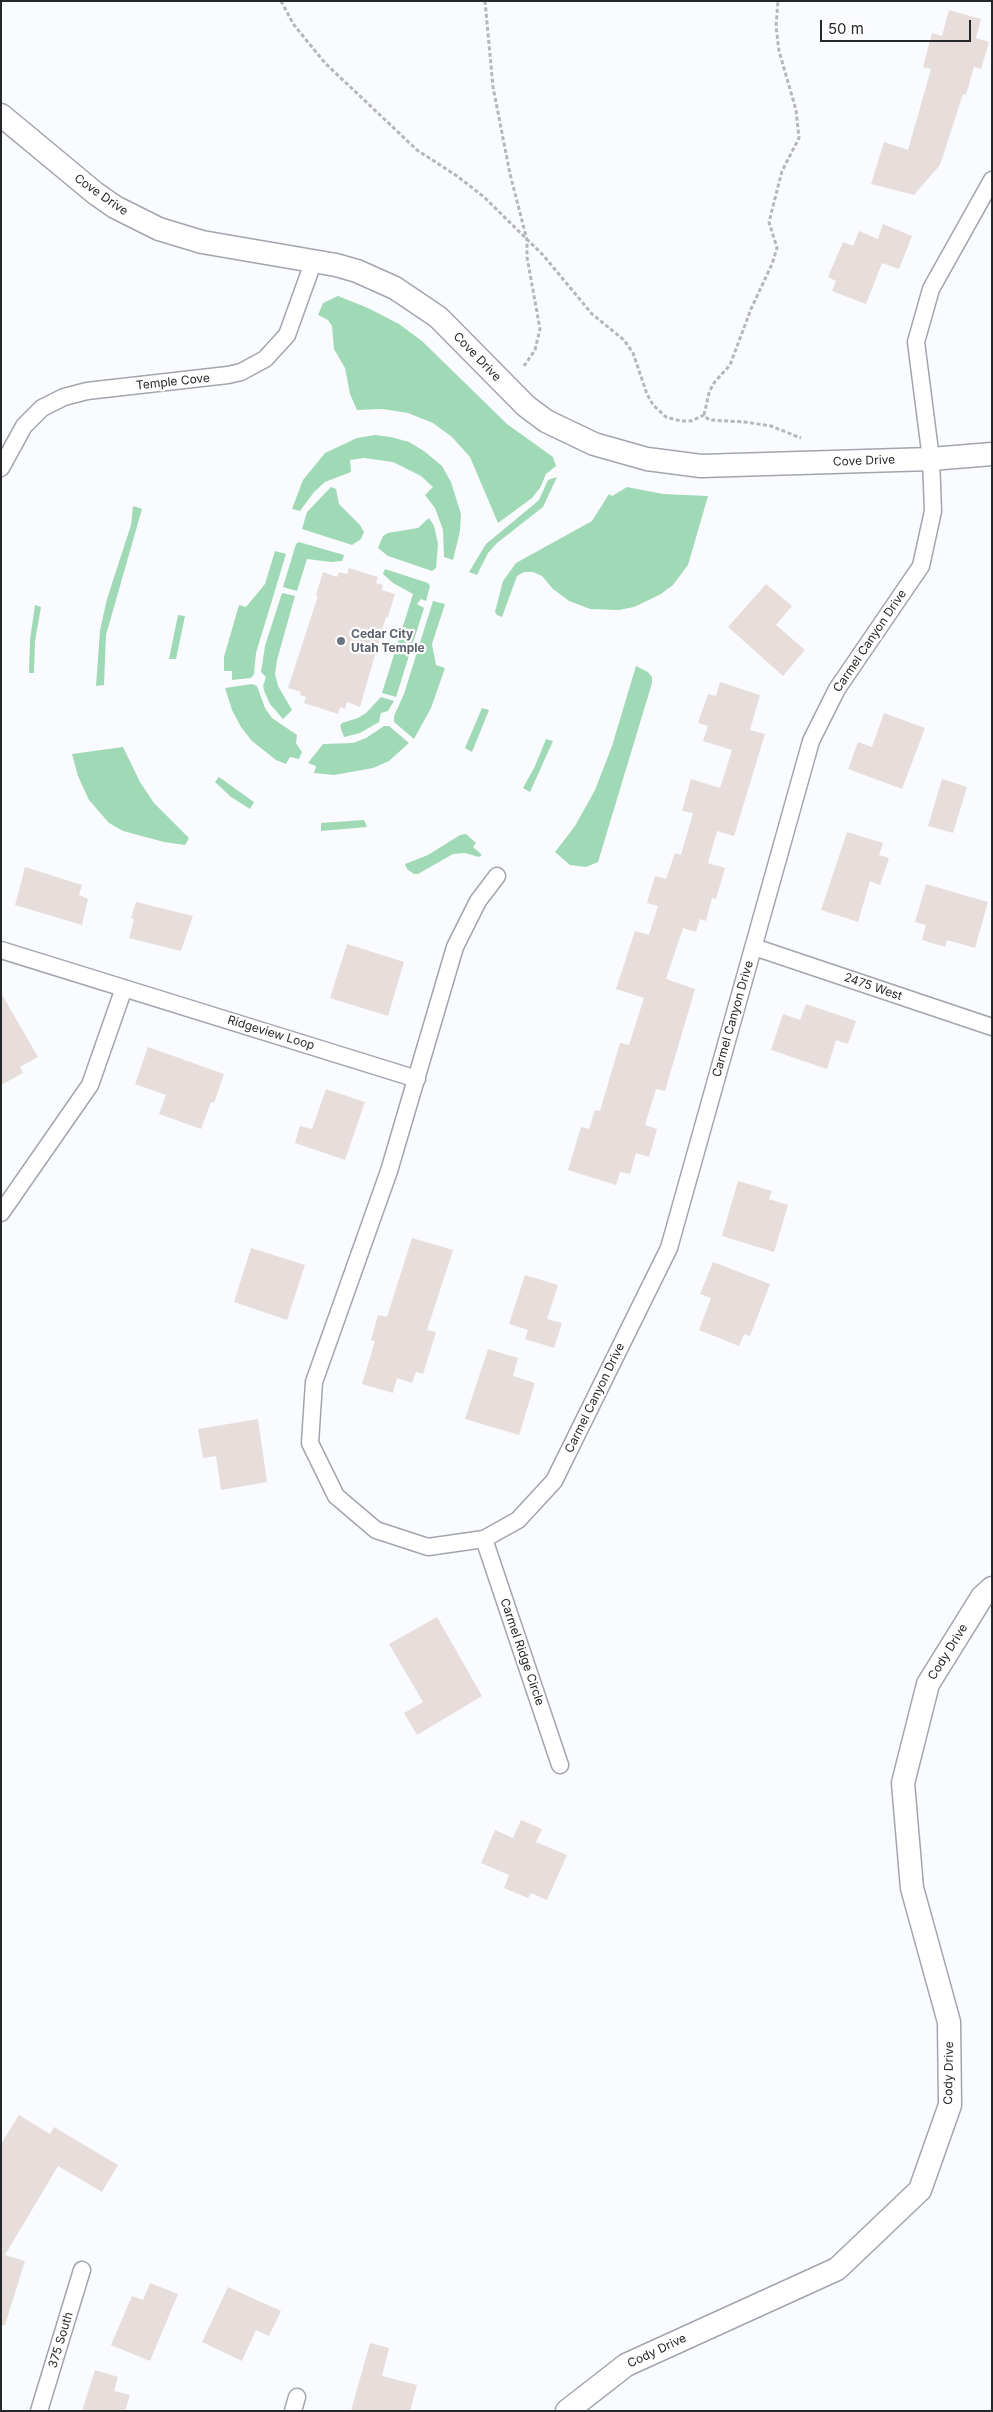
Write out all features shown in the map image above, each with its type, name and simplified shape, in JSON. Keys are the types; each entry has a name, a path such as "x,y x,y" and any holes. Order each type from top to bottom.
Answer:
{"main road":[{"name":"Cove Drive","path":"1,115 78,180 115,207 158,229 202,242 336,264 376,279 418,302 438,318 526,406 568,434 607,448 647,459 701,466 931,459 992,454"},
{"name":"Cody Drive","path":"567,2411 626,2365 837,2269 920,2190 950,2105 949,2022 912,1888 903,1783 928,1684 982,1597 992,1588"}],"street":[{"name":"Carmel Canyon Drive","path":"497,876 478,901 455,946 418,1079 389,1171 314,1382 310,1443 336,1496 376,1530 428,1547 484,1539 518,1520 554,1481 669,1248 811,741 836,690 921,566 933,511 931,459 916,342 931,289 992,180"},
{"name":"Temple Cove","path":"1,468 24,426 42,408 64,397 87,391 228,375 241,372 265,359 287,335 314,260"},
{"name":"2475 West","path":"754,947 992,1027"},
{"name":"Ridgeview Loop","path":"1,950 418,1079"},
{"path":"1,1212 90,1085 124,988"},
{"name":"Carmel Ridge Circle","path":"484,1539 560,1765"},
{"name":"375 South","path":"39,2411 82,2270"}],"path":[{"path":"281,1 294,25 325,63 417,150 484,196 543,255 592,314 624,340 633,353 646,394 653,405 666,418 681,421 691,420 704,415"},
{"path":"485,1 493,87 510,174 527,240 527,257 540,329 535,350 524,366"},
{"path":"704,415 713,384 730,365 751,309 772,264 776,248 769,222 770,216 782,171 799,138 796,110 779,51 776,26 778,1"},
{"path":"704,415 709,420 771,426 801,438"}],"green space":[{"path":"338,296 368,308 399,324 422,341 507,424 553,457 556,466 546,474 540,488 532,498 498,523 470,457 452,437 433,423 408,413 383,409 357,410 350,394 345,368 334,349 332,326 328,320 318,315 323,303"},
{"path":"375,435 409,442 424,451 442,466 451,482 461,514 460,531 453,560 444,557 443,530 435,508 425,495 433,487 421,476 393,462 364,458 350,460 351,472 325,482 314,492 300,511 292,509 303,480 325,453 357,438"},
{"path":"557,477 543,507 497,543 488,553 477,575 469,572 486,544 539,500 548,480"},
{"path":"331,487 336,489 339,504 360,525 364,532 361,539 352,545 302,529 307,512"},
{"path":"627,487 663,494 708,496 688,565 673,585 661,594 634,607 619,610 590,609 569,601 553,589 542,576 533,572 524,572 517,576 502,617 497,615 495,612 503,581 516,563 592,521 609,494 612,496"},
{"path":"133,506 142,509 106,635 104,685 96,686 100,630 107,599 131,525"},
{"path":"429,518 434,526 438,544 436,568 432,571 388,556 378,548 383,536 388,533 418,528"},
{"path":"299,542 344,555 342,561 331,562 307,559 297,591 283,587 296,544"},
{"path":"275,551 286,554 256,653 254,674 251,678 232,680 232,671 224,671 224,657 239,605 246,607 265,584"},
{"path":"385,569 428,583 430,586 426,601 421,599 417,604 424,608 396,697 382,693 413,594 393,583 383,574"},
{"path":"282,593 295,596 277,660 275,674 278,686 292,710 283,719 270,704 263,686 266,677 261,672 265,646"},
{"path":"433,601 445,604 432,644 436,665 445,668 431,708 414,739 394,722 394,716 404,694"},
{"path":"35,605 41,607 35,641 34,673 29,673 30,640"},
{"path":"178,615 185,616 176,659 169,659"},
{"path":"636,666 648,672 652,677 652,683 598,862 586,867 570,865 555,852 575,826 595,790 612,746"},
{"path":"252,684 257,686 265,708 272,718 297,735 296,743 302,752 299,759 290,757 286,764 276,760 252,741 241,727 232,710 225,688"},
{"path":"381,697 394,701 388,711 381,713 379,722 360,733 344,737 340,726 342,723 358,718 366,713"},
{"path":"482,708 489,710 472,752 465,748"},
{"path":"384,726 389,726 409,743 389,761 373,768 334,775 314,773 316,766 308,763 323,744 353,743 366,738"},
{"path":"546,739 553,741 530,792 523,788 535,766"},
{"path":"123,747 140,782 154,803 189,838 185,845 164,842 123,831 109,823 89,800 78,776 72,754"},
{"path":"219,777 254,802 250,809 231,797 215,782"},
{"path":"364,820 367,827 321,831 321,823"},
{"path":"466,834 476,843 473,847 482,855 479,857 465,853 453,854 418,874 414,874 407,869 405,864 428,855 460,835"}],"building":[{"path":"949,10 981,19 976,38 989,42 981,69 974,67 966,95 963,94 940,165 914,195 871,184 884,142 908,150 931,69 923,67 932,33 942,36"},
{"path":"883,224 912,236 899,269 882,263 866,304 832,291 836,281 828,277 843,242 853,246 859,231 878,239"},
{"name":"Cedar City Utah Temple","path":"349,568 378,577 376,583 383,585 382,590 395,594 388,617 386,617 360,707 347,702 345,709 340,707 338,714 304,703 306,697 300,695 301,692 288,688 318,596 316,595 323,572 337,577 339,572 347,574"},
{"path":"766,584 792,606 776,625 805,650 783,676 728,627"},
{"path":"720,682 760,695 750,730 765,734 734,836 717,831 708,863 725,868 716,899 712,898 706,921 700,919 696,932 683,928 666,979 695,989 665,1091 656,1089 645,1125 657,1129 649,1157 636,1153 630,1174 620,1172 616,1185 568,1170 581,1127 589,1129 595,1110 600,1111 620,1043 629,1045 644,998 616,989 635,931 649,935 658,906 647,903 655,876 666,879 675,853 681,855 693,813 682,811 691,779 720,788 732,750 703,741 708,726 698,723 708,694 716,696"},
{"path":"884,713 925,728 902,789 848,769 858,742 872,747"},
{"path":"942,779 967,787 953,833 928,826"},
{"path":"847,832 883,843 879,855 889,858 880,885 870,881 858,922 821,910"},
{"path":"25,867 82,885 79,895 88,899 82,925 15,905"},
{"path":"926,884 988,902 975,948 947,940 945,947 922,940 926,925 915,922"},
{"path":"136,902 193,916 181,951 129,938 134,919 131,918"},
{"path":"347,944 404,962 388,1016 330,998"},
{"path":"1,993 38,1057 20,1067 23,1073 1,1085"},
{"path":"806,1004 856,1021 848,1044 836,1040 827,1069 771,1050 783,1014 800,1020"},
{"path":"148,1047 224,1074 214,1103 211,1102 201,1129 159,1114 166,1095 135,1084"},
{"path":"326,1089 365,1102 345,1160 295,1143 300,1126 312,1129"},
{"path":"738,1181 772,1191 769,1199 788,1205 774,1252 722,1236"},
{"path":"412,1238 453,1250 427,1330 436,1332 423,1374 416,1372 412,1383 397,1378 393,1393 362,1384 375,1341 371,1340 378,1315 387,1317"},
{"path":"251,1248 305,1265 287,1320 234,1302"},
{"path":"713,1262 770,1284 750,1336 744,1334 739,1346 699,1330 711,1298 700,1294"},
{"path":"525,1275 558,1285 547,1319 562,1323 554,1348 525,1339 528,1330 509,1324"},
{"path":"488,1349 518,1358 513,1376 535,1383 519,1435 465,1419"},
{"path":"258,1419 267,1482 221,1490 216,1456 203,1458 198,1429"},
{"path":"437,1617 482,1696 417,1735 404,1713 423,1702 389,1644"},
{"path":"521,1820 542,1829 536,1842 567,1855 547,1900 531,1893 528,1898 504,1888 509,1875 481,1863 495,1830 513,1838"},
{"path":"19,2115 50,2134 54,2127 118,2165 102,2192 58,2166 5,2255 25,2261 5,2325 1,2325 1,2144"},
{"path":"150,2283 178,2294 150,2361 111,2345 132,2296 143,2300"},
{"path":"228,2287 281,2311 269,2336 256,2330 242,2361 202,2342"},
{"path":"370,2343 389,2348 382,2376 417,2385 410,2411 351,2411"},
{"path":"95,2370 118,2377 114,2391 130,2395 125,2411 82,2411"}],"place":[{"name":"Cedar City Utah Temple","path":"341,641"}]}
